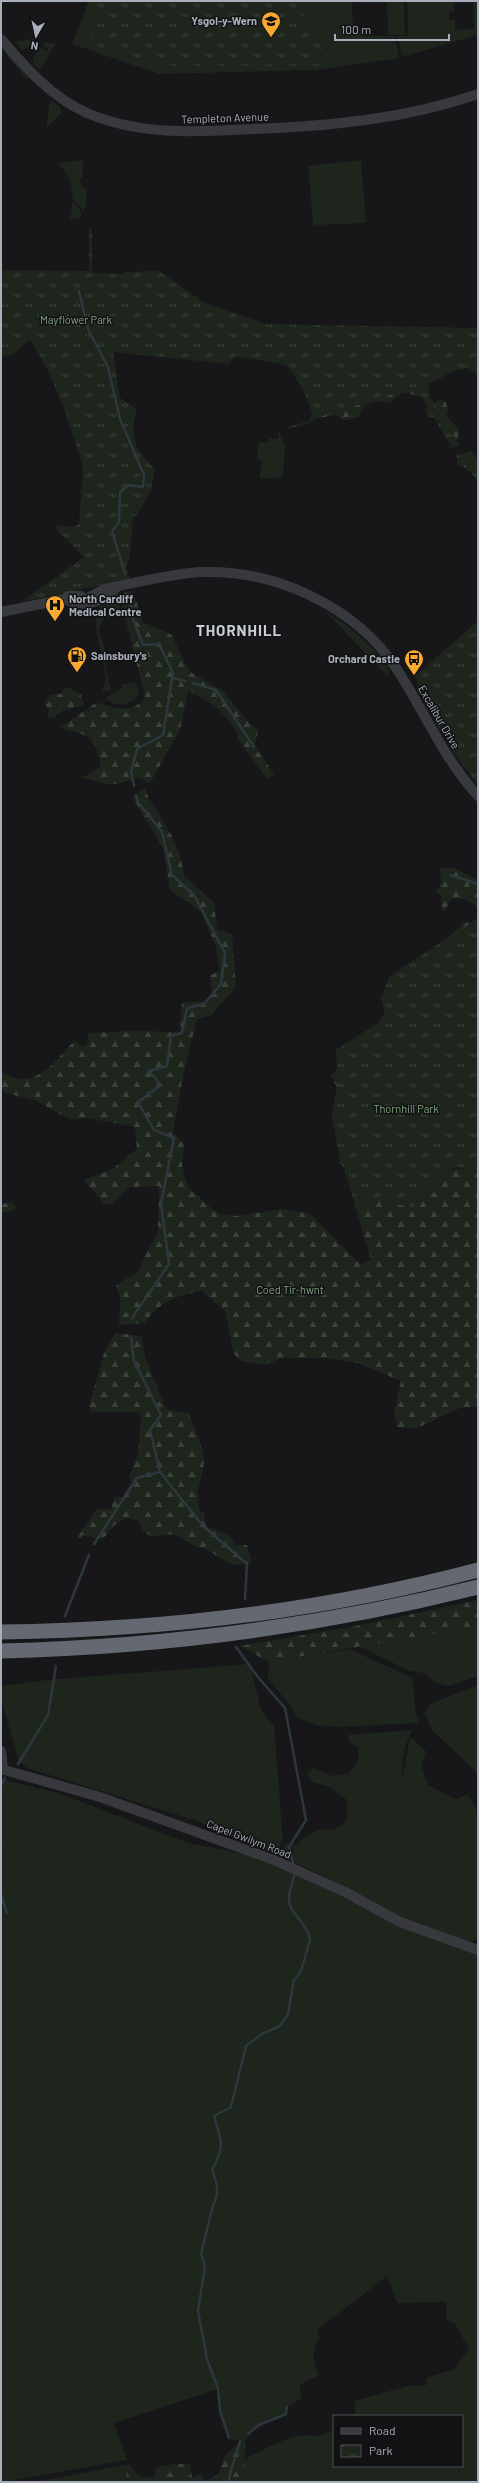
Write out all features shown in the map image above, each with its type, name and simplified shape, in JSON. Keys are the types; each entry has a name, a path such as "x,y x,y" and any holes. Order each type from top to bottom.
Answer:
{"highway":[{"path":"1,1632 115,1628 239,1615 370,1594 478,1570"},
{"path":"1,1651 110,1646 226,1635 349,1616 478,1587"}],"street":[{"name":"Templeton Avenue","path":"1,39 34,77 64,100 96,116 143,129 220,130 340,124 411,112 478,94"},
{"name":"Excalibur Drive","path":"1,612 65,599 68,596 81,596 89,604 97,603 116,588 194,573 220,573 266,580 289,587 323,603 358,627 392,662 446,753 478,796"},
{"path":"1,1751 2,1769"},
{"name":"Capel Gwilym Road","path":"2,1769 100,1797 274,1860 345,1892 400,1922 478,1950"}],"green space":[{"name":"Ysgol-y-Wern","path":"89,1 352,1 353,28 371,28 372,36 395,36 399,58 316,70 159,74 72,44"},
{"path":"99,1 296,1 330,61 316,66 157,66 100,50 95,45 91,33 93,20"},
{"path":"387,1 404,1 405,35 388,35"},
{"path":"407,1 454,2 454,11 449,12 449,20 455,20 455,30 474,28 473,1 478,1 478,35 402,57 397,36 408,36"},
{"path":"36,38 28,48 21,50 15,42"},
{"path":"45,42 56,44 39,70 33,63 33,58 41,48 47,51 48,49 43,46"},
{"path":"8,53 28,77 27,79 6,55"},
{"path":"50,100 60,106 62,113 46,128"},
{"path":"83,160 82,178 79,180 84,189 87,189 86,206 83,211 73,199 70,179 58,163"},
{"path":"361,160 366,223 313,224 308,166"},
{"path":"73,201 82,213 81,218 70,219"},
{"name":"Mayflower Park","path":"89,229 92,229 92,271 95,273 122,274 124,272 159,271 205,303 266,324 478,328 478,374 469,371 467,366 440,374 428,385 429,395 459,445 452,448 416,387 313,419 313,422 289,429 288,427 309,421 312,415 302,388 286,365 235,356 229,364 113,352 120,398 137,409 134,420 134,438 136,444 143,456 155,470 151,489 141,509 133,518 129,562 126,566 130,579 21,602 84,557 55,528 56,525 74,527 79,524 83,472 82,463 72,432 54,384 30,340 12,355 4,357 1,353 1,270 89,271"},
{"path":"470,365 467,368 454,371 430,384 424,396 404,393 400,394 390,403 371,402 363,407 359,417 344,420 335,415 313,419 336,392"},
{"path":"440,400 446,402 448,411 446,415 459,430 458,441 451,440 436,416 428,418 425,408"},
{"path":"279,429 285,447 283,477 259,479 262,460 257,459 259,442 268,443 269,438 278,439"},
{"path":"472,451 478,462 478,476 457,464 457,455"},
{"path":"465,454 478,472 478,482 459,457"},
{"path":"133,591 143,622 172,635 184,662 192,673 223,691 251,725 258,729 255,745 274,775 267,779 237,738 239,735 228,719 218,708 188,691 180,730 150,783 139,778 111,785 82,778 101,766 96,748 93,742 84,735 60,728 94,704 101,703 112,707 131,708 137,706 145,696 119,594"},
{"path":"119,594 120,614 123,615 104,618 99,630 106,655 102,656 96,629 98,611 102,604 109,598"},
{"path":"325,611 343,623 368,644 389,669 389,678"},
{"path":"478,621 478,785 453,752 424,703 415,676"},
{"path":"104,659 111,690 102,692 106,678"},
{"path":"135,682 139,693 135,700 127,703 116,704 105,698 122,688 122,684"},
{"path":"68,687 81,695 84,705 62,711 53,718 49,718 47,716 49,710 44,703 51,695 61,694 65,688"},
{"name":"Coed Tir-hwnt","path":"145,788 174,841 181,861 184,876 214,902 217,929 232,934 236,987 211,1015 197,1019 183,1076 173,1132 184,1144 182,1166 188,1187 212,1209 220,1214 236,1216 282,1209 310,1214 360,1264 371,1260 344,1168 340,1163 332,1114 337,1087 331,1076 338,1067 336,1050 378,1023 385,1012 381,998 390,976 454,933 464,922 472,923 420,1201 432,1181 442,1171 448,1169 466,1169 478,1171 478,1407 462,1407 417,1428 397,1427 394,1412 401,1381 358,1363 324,1358 283,1358 263,1365 241,1361 234,1354 225,1311 202,1291 177,1297 169,1301 156,1310 145,1323 119,1325 120,1298 116,1285 139,1271 146,1254 158,1233 159,1186 129,1187 111,1205 104,1204 84,1180 111,1170 137,1149 135,1127 87,1118 72,1120 34,1100 6,1093 1,1089 1,1075 4,1073 15,1078 25,1079 44,1072 75,1040 83,1047 89,1042 87,1033 135,1031 180,1032 182,1002 203,1002 212,993 210,975 220,971 216,947 200,911 170,890 163,848 132,797"},
{"path":"440,868 454,868 478,880 478,908 468,901 458,898 450,900 445,911 442,910 441,896 436,892 441,883"},
{"name":"Thornhill Park","path":"478,918 478,1171 455,1167 440,1172 413,1207 398,1204 379,1197 373,1198 365,1203 357,1211 344,1168 340,1163 332,1114 338,1083 336,1050 378,1023 385,1012 381,998 390,976"},
{"path":"12,1202 16,1207 14,1211 1,1213 1,1204"},
{"path":"115,1333 141,1336 145,1357 166,1409 189,1413 204,1458 198,1491 198,1504 200,1512 204,1512 206,1526 229,1535 235,1545 247,1545 252,1563 232,1565 202,1547 197,1548 176,1534 151,1536 143,1531 139,1521 127,1518 114,1525 102,1540 82,1535 80,1539 78,1536 97,1509 111,1509 114,1497 123,1497 131,1483 130,1475 138,1454 141,1416 137,1412 92,1412 89,1406 104,1353"},
{"path":"478,1600 478,1626 269,1662 239,1646 361,1625"},
{"path":"478,1623 478,1676 449,1686 436,1683 423,1673 410,1671 358,1646"},
{"path":"349,1649 413,1678 415,1709 419,1723 340,1727 316,1725 298,1718 285,1699 268,1679 269,1662"},
{"path":"250,1664 261,1710 274,1726 283,1840 276,1855 197,1821 27,1768 18,1759 1,1698 1,1686 47,1680"},
{"path":"478,1685 477,1773 432,1730 424,1713 430,1704"},
{"path":"412,1730 404,1755 402,1781 410,1737 426,1751 421,1766 428,1785 456,1799 468,1794 478,1812 475,1814 478,1818 478,1939 468,1944 405,1920 329,1879 279,1855 286,1843 296,1845 306,1836 320,1829 334,1830 347,1821 347,1800 329,1787 312,1782 307,1774 314,1768 332,1776 348,1774 358,1761 359,1748 349,1742 348,1735"},
{"path":"1,1779 58,1793 188,1843 255,1856 478,1954 478,2482 244,2482 246,2458 290,2438 307,2435 314,2437 333,2430 333,2467 463,2467 463,2415 356,2415 354,2401 408,2386 427,2385 426,2378 454,2369 469,2349 456,2325 446,2319 446,2302 397,2303 387,2276 317,2330 319,2338 314,2352 314,2361 319,2375 301,2384 299,2390 303,2398 287,2407 286,2414 256,2427 251,2431 245,2442 229,2438 220,2411 218,2389 114,2423 127,2460 1,2482"},
{"path":"240,2441 245,2442 244,2482 128,2482 125,2465 130,2465 140,2476 154,2477 156,2468 173,2464 190,2464 192,2478 201,2473 205,2481 218,2475 224,2457"},
{"path":"125,2465 128,2482 34,2482"}],"waterway":[{"path":"79,291 88,329 108,367 120,419 144,475 143,487 129,485 120,492 119,522 112,531 125,574"},
{"path":"129,596 133,619 143,645 159,644 173,673 163,735 137,749 131,772 134,786"},
{"path":"172,678 185,681"},
{"path":"193,683 216,690 254,747"},
{"path":"132,1318 169,1264 161,1203 174,1138 154,1130 138,1102 161,1085 149,1071 167,1066 171,1036 182,1033 187,1008 204,1004 221,984 225,953 194,895 172,875 162,832 138,802 136,795"},
{"path":"450,875 478,884"},
{"path":"131,1338 134,1361 161,1415 150,1430 160,1472 203,1526 247,1564 245,1599"},
{"path":"94,1544 137,1478 160,1472"},
{"path":"65,1616 89,1555"},
{"path":"236,1647 257,1676 285,1708 306,1820 289,1847 293,1863"},
{"path":"18,1764 48,1715 56,1666"},
{"path":"1,1786 5,1778"},
{"path":"229,2438 220,2411 218,2389 207,2359 198,2311 205,2266 201,2254 217,2192 212,2170 221,2149 220,2137 214,2116 231,2107 246,2046 262,2034 280,2026 288,2014 294,1980 301,1971 310,1940 309,1934 290,1904 289,1898 295,1873"},
{"path":"1,1895 7,1913"},
{"path":"248,2434 259,2425 286,2414 287,2407"},
{"path":"229,2482 240,2441"}],"place":[{"name":"Ysgol-y-Wern","path":"271,38"},
{"name":"North Cardiff Medical Centre","path":"55,622"},
{"name":"Sainsbury's","path":"77,673"},
{"name":"Orchard Castle","path":"414,676"}],"district":[{"name":"THORNHILL","path":"239,631"}]}
